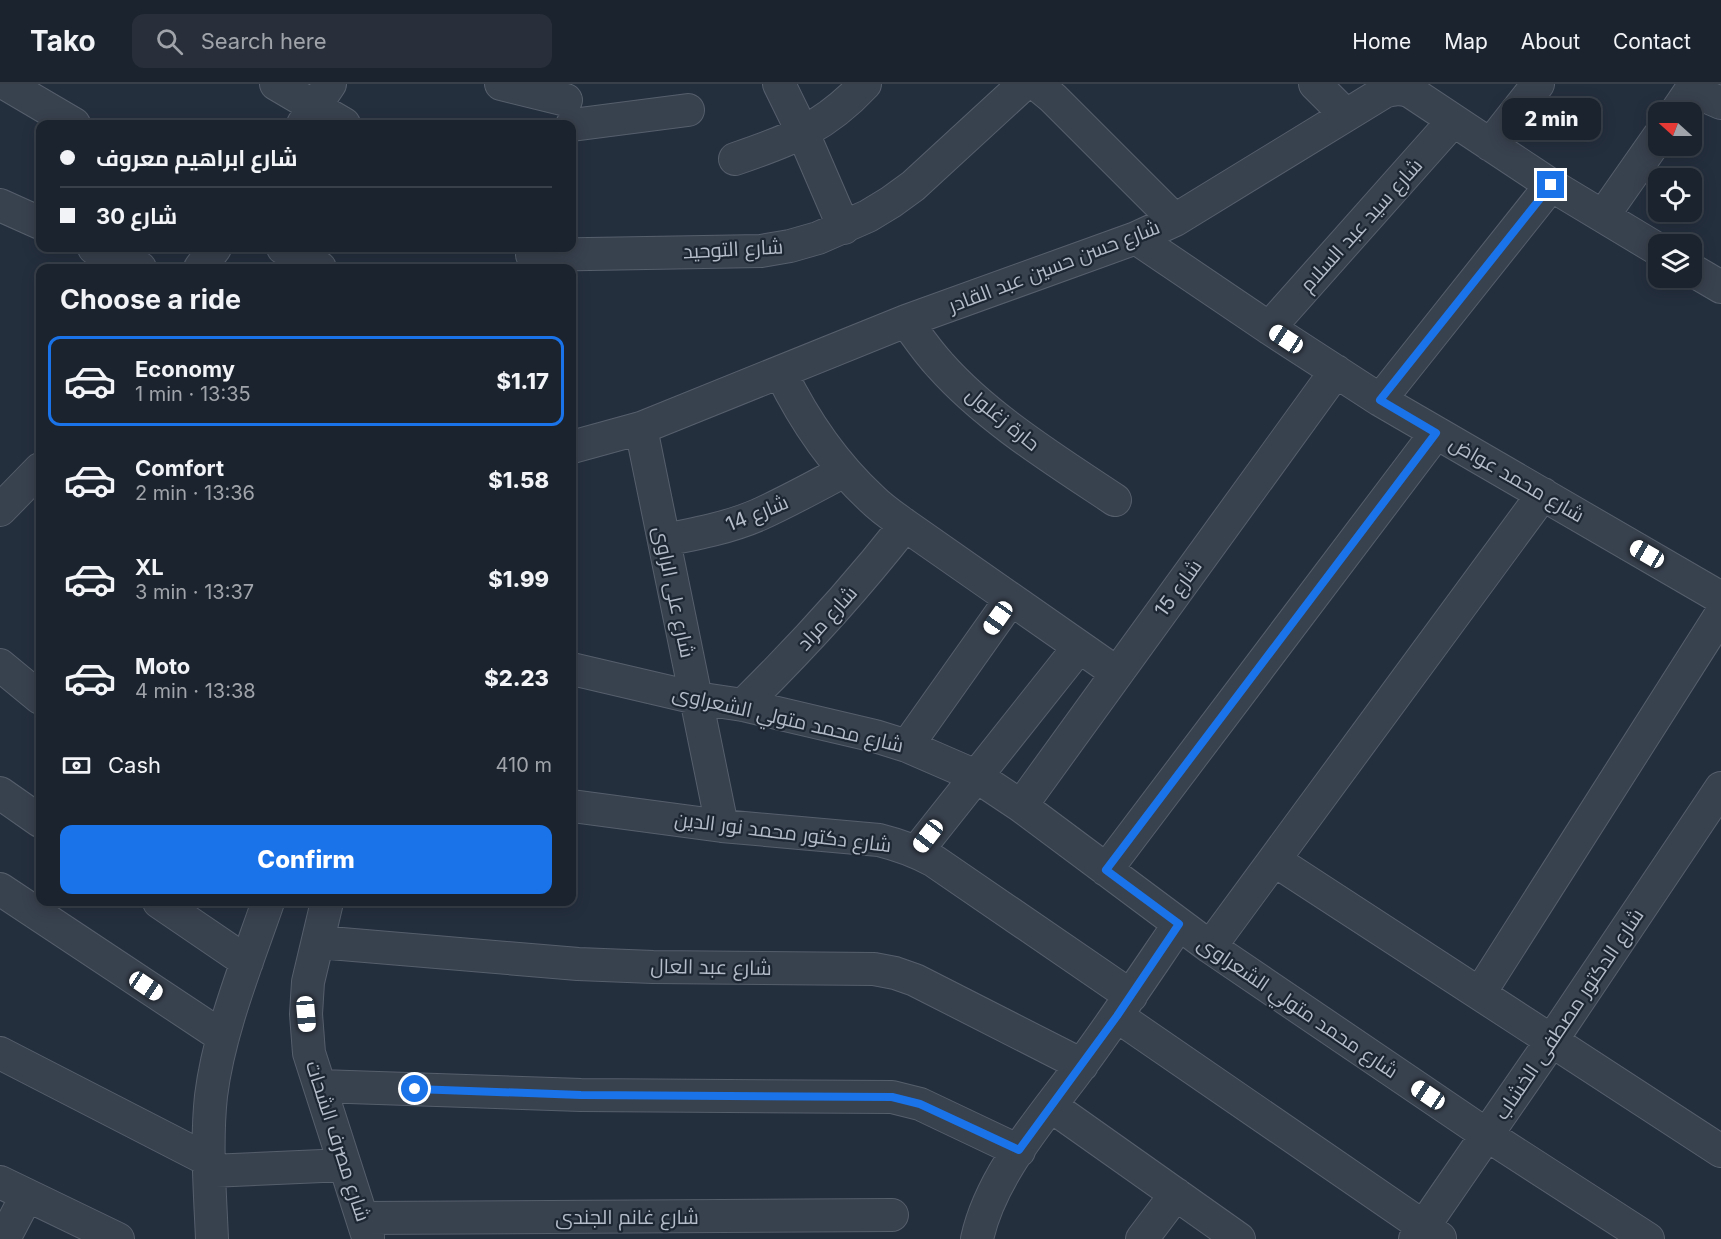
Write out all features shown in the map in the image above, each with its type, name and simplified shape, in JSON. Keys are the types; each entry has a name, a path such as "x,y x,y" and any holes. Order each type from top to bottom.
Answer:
{"street":[{"path":"6,84 67,120"},
{"path":"276,84 316,105 338,120"},
{"path":"501,84 567,109 688,110"},
{"path":"779,84 844,228"},
{"path":"735,159 772,147 803,133 829,118 866,84"},
{"name":"شارع التوحيد","path":"531,257 761,251 799,243 844,228 868,216 913,186 1024,84"},
{"path":"1036,84 1053,98 1175,220"},
{"path":"1315,84 1346,115"},
{"path":"1490,145 1538,84"},
{"name":"شارع حسن حسين عبد القادر","path":"576,446 641,429 906,321 1136,238 1175,220 1384,92 1393,89 1411,92 1551,185 1648,243"},
{"path":"1687,96 1721,103"},
{"name":"شارع سيد عبد السلام","path":"1269,328 1453,121"},
{"path":"1603,216 1648,152"},
{"path":"1380,400 1551,185"},
{"path":"0,205 36,221"},
{"name":"شارع محمد عواض","path":"1136,238 1380,400 1721,598"},
{"path":"103,252 131,264"},
{"path":"290,252 313,264"},
{"path":"1702,276 1721,287"},
{"name":"حارة زغلول","path":"906,321 939,364 972,397 1053,458 1115,500"},
{"name":"شارع 15","path":"1021,806 1336,371"},
{"path":"781,373 798,408 819,440 844,471 873,500 905,525 1117,673"},
{"name":"شارع على الراوى","path":"641,429 722,826"},
{"path":"1106,870 1436,433"},
{"name":"شارع 14","path":"664,540 711,531 756,516 844,471"},
{"path":"0,510 36,473"},
{"path":"1210,947 1543,494"},
{"name":"شارع مراد","path":"744,705 828,619 905,525"},
{"path":"908,746 1011,599"},
{"path":"1480,993 1721,614"},
{"path":"917,851 1079,647"},
{"path":"0,665 36,695"},
{"name":"شارع محمد متولي الشعراوى","path":"576,670 696,698 744,705 826,724 908,746 976,776 1021,806 1210,947 1487,1136 1648,1239"},
{"name":"شارع الدكتور مصطفى الخشاب","path":"1427,1235 1487,1136 1721,788"},
{"path":"0,793 36,818"},
{"name":"شارع دكتور محمد نور الدين","path":"576,807 722,826 879,840 917,851 934,861 1427,1235"},
{"path":"1274,860 1721,1151"},
{"path":"4,897 223,1038"},
{"path":"165,906 247,962"},
{"path":"212,1239 211,1097 223,1038 267,906"},
{"name":"شارع مصرف الشحات","path":"326,906 308,982 306,1014 309,1053 366,1229"},
{"path":"977,1239 981,1221 994,1192 1019,1150 1124,1006 1179,924"},
{"name":"شارع عبد العال","path":"318,942 578,964 874,969 915,980 1082,1065"},
{"path":"0,1053 210,1166 345,1165"},
{"path":"320,1086 581,1095 892,1097 920,1104 1019,1150"},
{"path":"1051,1106 1239,1239"},
{"path":"4,1239 14,1189 118,1239"},
{"path":"1142,1239 1176,1194"},
{"name":"شارع غانم الجندى","path":"366,1229 875,1224"}],"route":[{"path":"415,1089 581,1095 892,1097 920,1104 944,1114 1019,1150 1117,1016 1179,924 1106,870 1436,433 1380,400 1551,185"}]}
